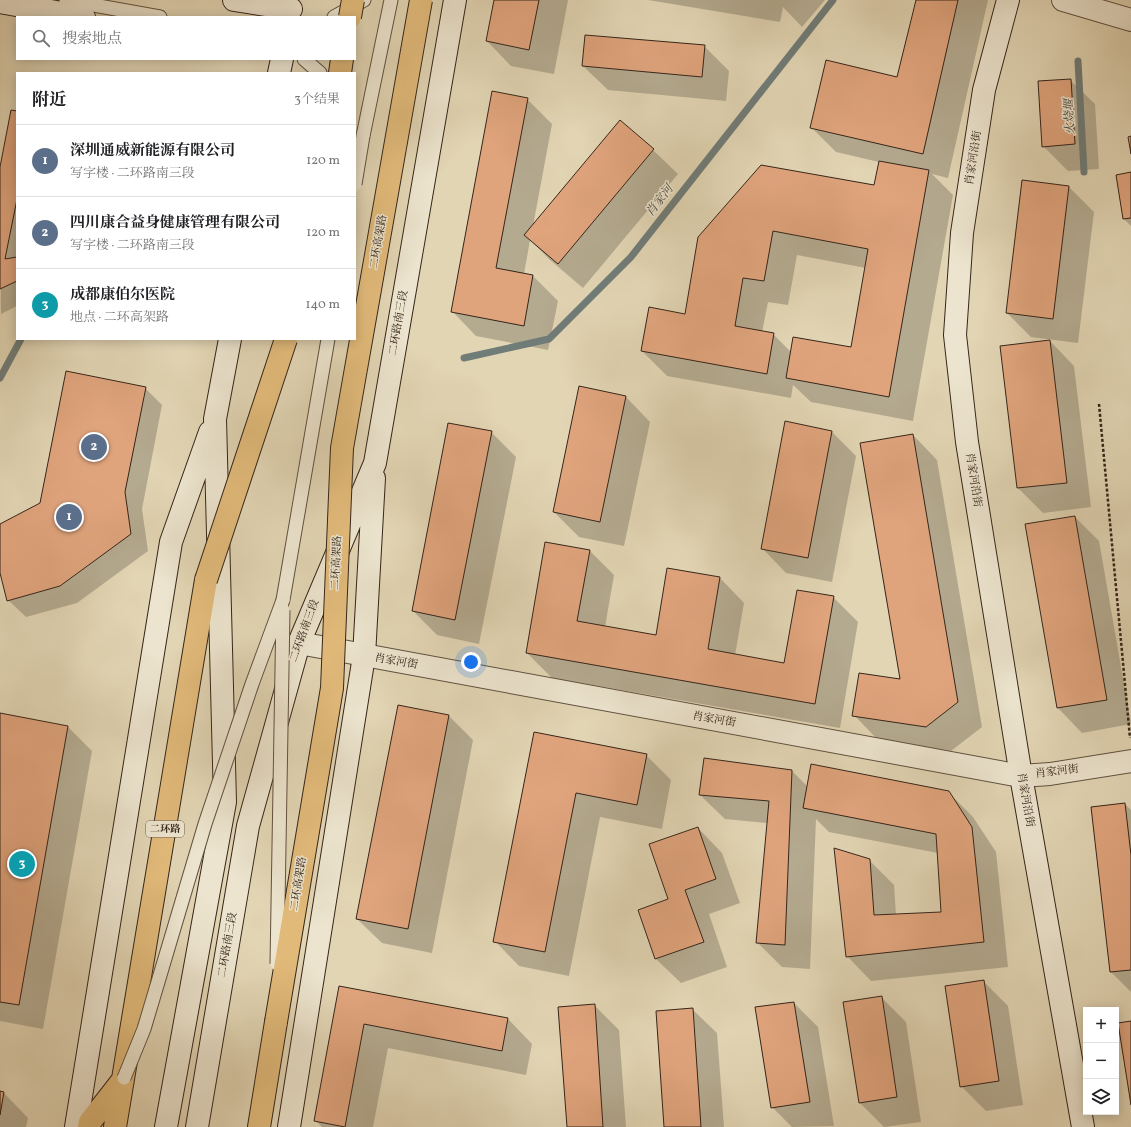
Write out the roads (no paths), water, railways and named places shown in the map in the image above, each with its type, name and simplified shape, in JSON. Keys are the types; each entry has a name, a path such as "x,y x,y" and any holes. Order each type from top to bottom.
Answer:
{"highway":[{"path":"350,16 353,0"},
{"name":"二环高架路","path":"259,1127 332,688 342,448 421,0"},
{"path":"340,72 342,60"},
{"name":"二环路","path":"124,1078 206,580 286,340"},
{"path":"89,1127 90,1122 124,1078"},
{"path":"115,1127 124,1078"}],"main road":[{"path":"234,0 291,9"},
{"name":"二环路南三段","path":"197,1127 248,826 298,643 375,463 455,0"},
{"name":"肖家河沿街","path":"1008,0 984,90 962,233 955,335 967,442 1021,776 1083,1127"},
{"path":"1063,0 1131,20"},
{"path":"0,2 78,16"},
{"path":"279,72 282,60"},
{"path":"76,1127 171,542 215,419 230,340"},
{"path":"166,1126 225,802 215,419"},
{"path":"289,1127 364,656 375,463"},
{"name":"肖家河街","path":"298,643 1021,776 1050,774 1131,753"},
{"name":"肖家河沿街","path":"1053,959 1083,1084"},
{"path":"1091,1115 1093,1127"}],"lane":[{"path":"66,0 154,16"},
{"path":"336,16 364,0"},
{"path":"356,178 363,136 391,0"},
{"path":"305,60 319,72"},
{"path":"356,126 363,136"},
{"path":"276,1022 283,600 328,340"},
{"path":"124,1078 144,1029 205,824 252,684 283,600"}],"waterway":[{"name":"肖家河","path":"464,358 549,339 631,257 833,0"},
{"name":"火烧堰","path":"1078,61 1084,172"},
{"name":"肖家河","path":"0,378 20,340"}],"place":[{"name":"四川康合益身健康管理有限公司","path":"94,447"},
{"name":"深圳通威新能源有限公司","path":"69,517"},
{"name":"成都康伯尔医院","path":"22,864"}]}
